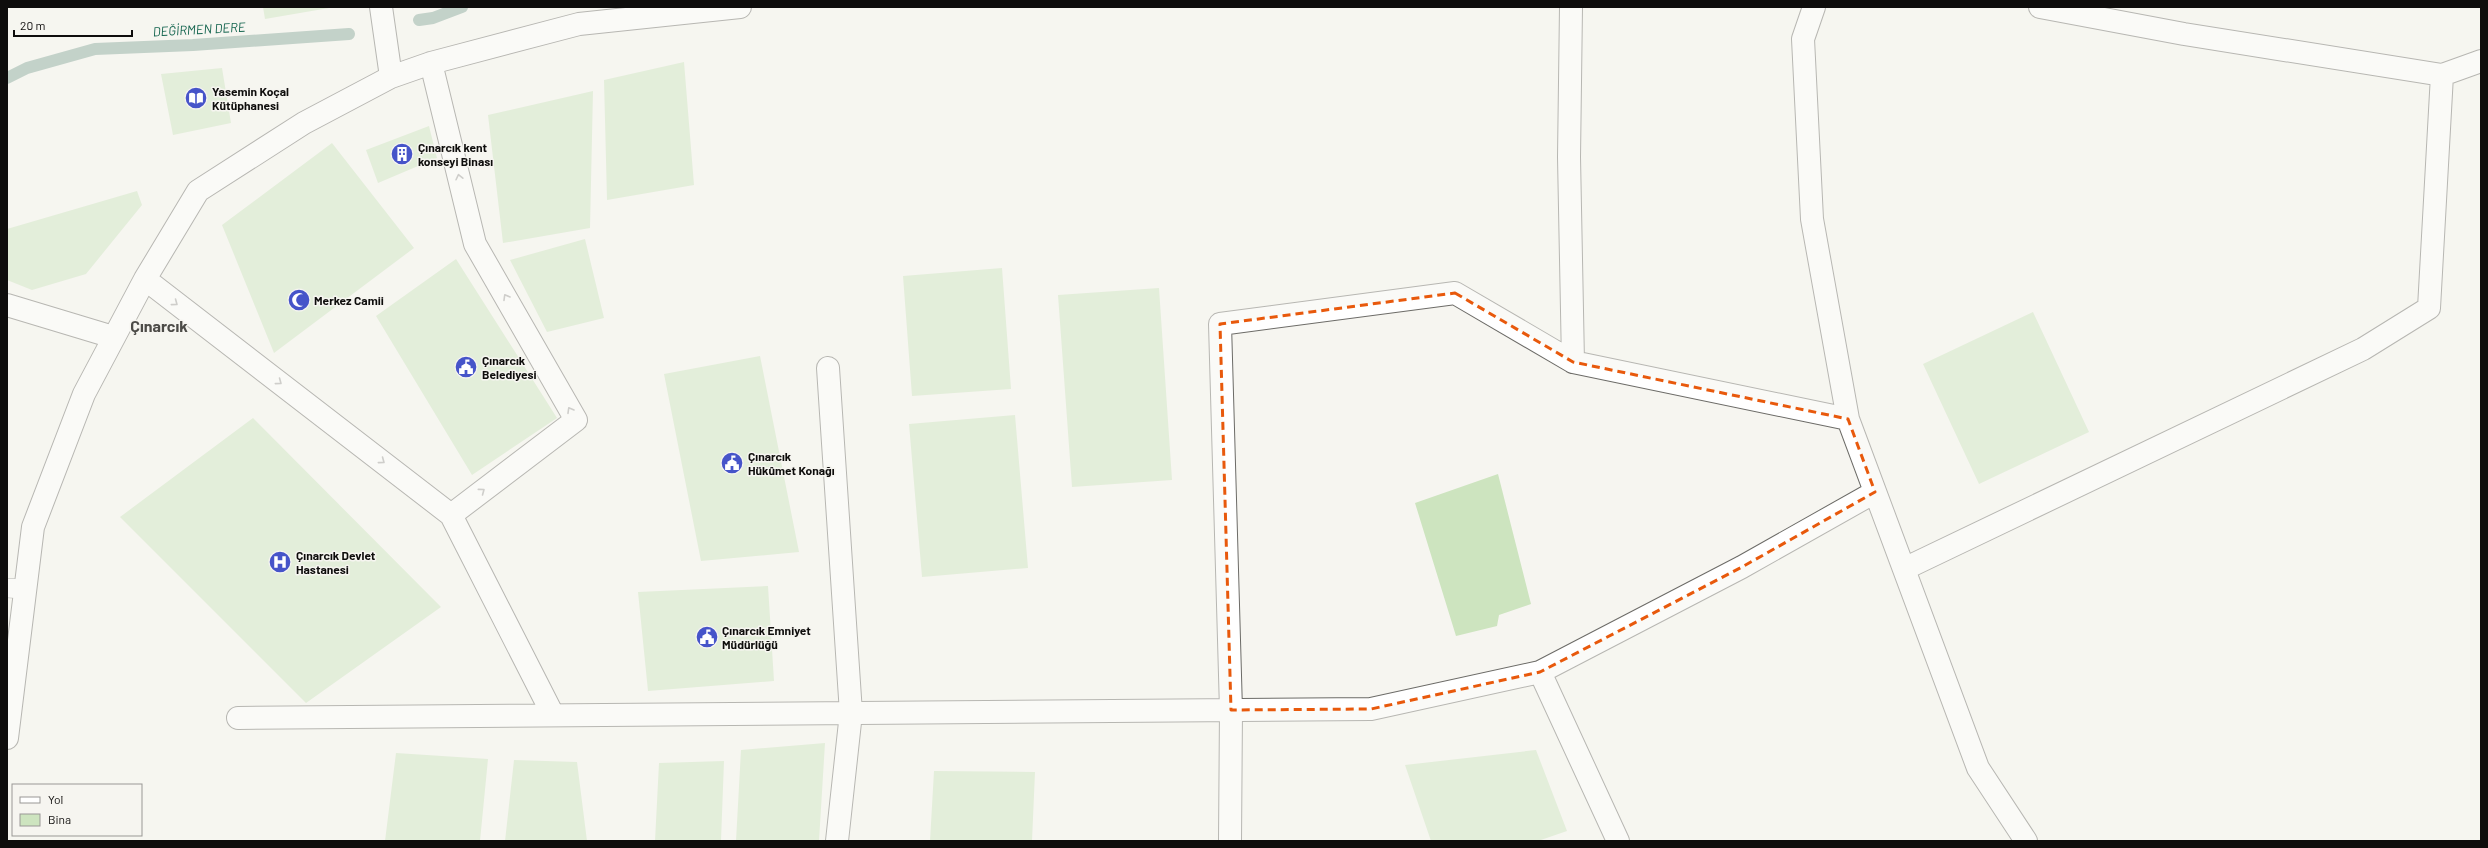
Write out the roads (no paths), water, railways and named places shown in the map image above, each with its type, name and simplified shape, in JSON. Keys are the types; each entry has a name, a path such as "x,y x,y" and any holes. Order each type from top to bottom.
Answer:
{"street":[{"path":"381,7 391,77"},
{"path":"7,738 16,589 33,527 84,394 144,279 198,191 304,123 391,77 432,63 579,24 736,7"},
{"path":"1571,7 1569,157 1573,362"},
{"path":"1814,7 1803,39 1812,220 1848,419 1978,768 2026,841"},
{"path":"2040,7 2184,34 2442,75 2481,61"},
{"path":"432,63 475,244 576,420 450,515"},
{"path":"1904,569 2364,349 2429,308 2442,75"},
{"path":"144,279 450,515 553,715"},
{"path":"1230,841 1231,710 1220,324 1455,293 1573,362 1848,419"},
{"path":"7,305 113,337"},
{"path":"828,368 851,713 838,841"},
{"path":"238,718 1371,709 1540,672 1742,567 1875,492"},
{"path":"1540,672 1618,841"}],"waterway":[{"name":"DEĞİRMEN DERE","path":"419,20 433,18 462,7"},
{"name":"DEĞİRMEN DERE","path":"7,78 27,68 95,49 193,45 349,34"}],"place":[{"name":"Yasemin Koçal Kütüphanesi","path":"196,98"},
{"name":"Çınarcık kent konseyi Binası","path":"402,154"},
{"name":"Merkez Camii","path":"299,300"},
{"name":"Çınarcık Belediyesi","path":"466,367"},
{"name":"Çınarcık Hükûmet Konağı","path":"732,463"},
{"name":"Çınarcık Devlet Hastanesi","path":"280,562"},
{"name":"Çınarcık Emniyet Müdürlüğü","path":"707,637"}],"district":[{"name":"Çınarcık","path":"159,325"}]}
